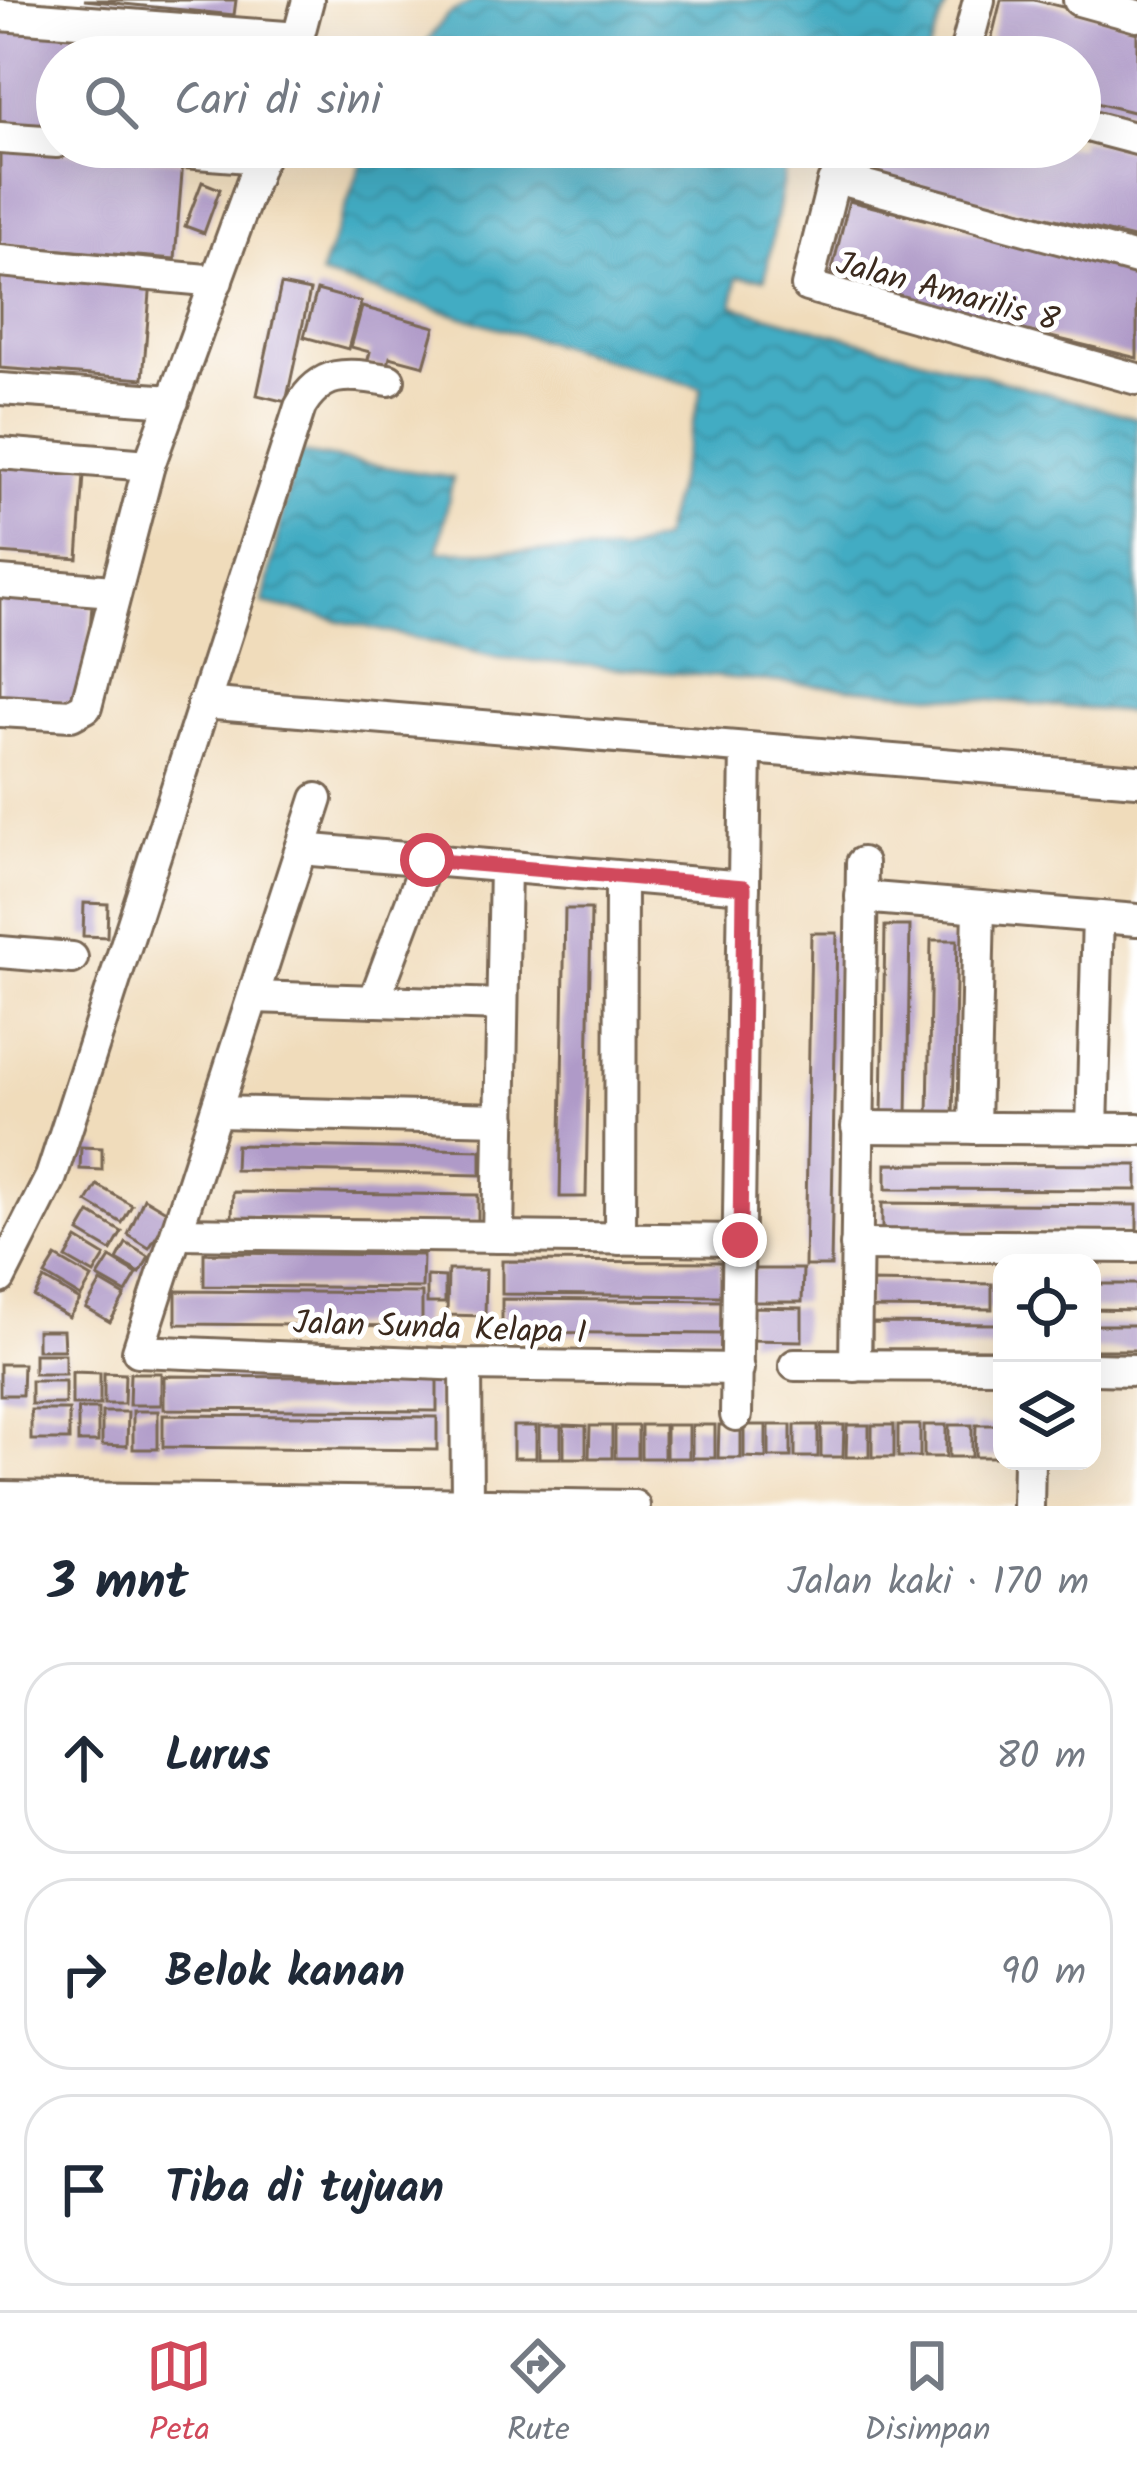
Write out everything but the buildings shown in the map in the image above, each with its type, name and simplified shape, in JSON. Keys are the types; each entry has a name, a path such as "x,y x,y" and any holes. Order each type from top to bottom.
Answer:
{"street":[{"path":"299,36 308,0"},
{"path":"970,36 979,0"},
{"path":"1079,0 1137,16"},
{"path":"0,15 194,36"},
{"path":"1101,130 1137,139"},
{"path":"0,138 36,141"},
{"path":"0,711 71,715 86,707 149,465 258,168"},
{"name":"Jalan Amarilis 8","path":"1137,259 840,178 832,182 807,282 810,289 1137,380"},
{"path":"0,261 217,280"},
{"path":"0,1278 51,1177 310,389 326,377 344,373 389,380"},
{"path":"0,389 173,401"},
{"path":"0,452 149,465"},
{"path":"0,582 113,591"},
{"path":"203,704 1137,780"},
{"path":"736,1415 746,748"},
{"path":"317,799 177,1233 740,1240"},
{"path":"301,849 744,887"},
{"path":"374,1001 427,860"},
{"path":"855,1366 862,863"},
{"path":"498,1237 505,867"},
{"path":"620,1239 621,877"},
{"path":"861,897 1137,920"},
{"path":"974,1128 980,907"},
{"path":"1092,1129 1098,917"},
{"path":"0,952 72,958"},
{"path":"253,998 502,1005"},
{"path":"216,1112 500,1119"},
{"path":"857,1127 1137,1129"},
{"name":"Jalan Sunda Kelapa I","path":"177,1233 137,1345 140,1352 466,1365 738,1369"},
{"path":"856,1244 1137,1247"},
{"path":"466,1365 467,1503"},
{"path":"795,1365 993,1366"},
{"path":"1101,1369 1137,1370"},
{"path":"1028,1506 1029,1470"},
{"path":"0,1497 634,1506"}],"water":[{"path":"475,0 949,0 934,36 431,36 448,14"},
{"path":"360,168 785,168 765,279 737,277 733,306 1137,418 1137,713 500,658 263,603 296,452 453,478 438,551 618,552 662,539 702,388 320,275"}],"route":[{"path":"427,860 744,887 740,1240"}]}
